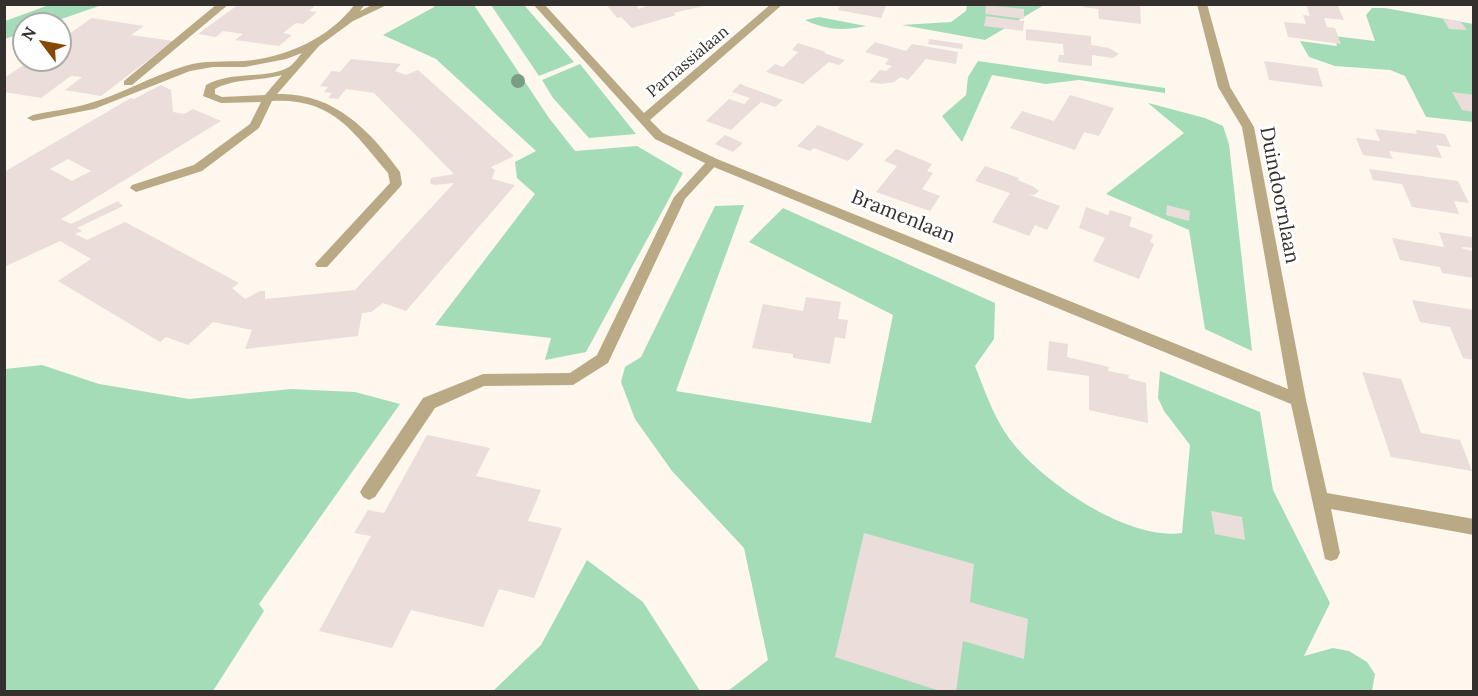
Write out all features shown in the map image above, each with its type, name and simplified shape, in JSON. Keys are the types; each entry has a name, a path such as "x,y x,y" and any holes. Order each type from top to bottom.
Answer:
{"street":[{"path":"128,83 224,4"},
{"path":"349,19 360,4"},
{"path":"136,188 198,168 255,126 268,98 315,44 349,19 384,4"},
{"name":"Bramenlaan","path":"538,4 659,136 712,162 1298,400"},
{"name":"Parnassialaan","path":"644,118 778,4"},
{"name":"Duindoornlaan","path":"1202,4 1224,87 1248,128 1298,400 1331,553"},
{"path":"33,118 90,107 188,68 213,64 245,64 282,57 315,44"},
{"path":"293,69 262,77 223,80 210,87 209,96 221,100 287,97 316,103 348,118 394,172 396,184 322,264"},
{"path":"369,492 429,403 483,380 573,379 603,359 680,196 712,162"},
{"path":"1320,499 1473,528"}],"green space":[{"path":"49,5 102,5 72,15 72,12 30,12"},
{"path":"434,5 474,5 549,118 575,151 637,146 683,173 586,352 545,360 551,338 435,325 535,194 517,178 515,162 536,151 436,59 383,35"},
{"path":"491,5 524,5 574,62 539,76"},
{"path":"967,5 1044,5 985,40 902,25 951,22 966,11"},
{"path":"1372,8 1385,8 1473,24 1473,122 1426,117 1405,76 1390,70 1335,66 1309,57 1300,41 1337,46 1334,36 1375,41 1366,15"},
{"path":"819,17 866,26 835,29 805,20"},
{"path":"12,18 12,36 5,39 5,21"},
{"path":"978,61 1165,88 1165,93 1079,80 1046,84 992,75 962,142 942,116 966,95 968,77"},
{"path":"580,64 636,134 589,138 553,98 542,80"},
{"path":"1148,103 1205,118 1223,126 1229,144 1252,351 1205,329 1189,230 1106,194 1184,133"},
{"path":"744,205 676,391 871,423 893,315 749,242 783,208 995,303 994,339 975,366 997,419 1016,447 1049,478 1092,508 1115,519 1138,528 1161,533 1182,533 1190,445 1164,411 1158,398 1160,371 1260,412 1273,490 1330,603 1304,656 1333,648 1349,651 1367,662 1375,674 1372,691 728,691 768,660 744,548 672,471 635,419 621,382 625,367 641,357 715,206"},
{"path":"42,365 99,384 189,399 291,389 355,392 400,404 259,604 264,611 213,691 5,691 5,369"},
{"path":"587,560 643,602 700,691 493,691 541,645"}],"building":[{"path":"239,4 317,4 309,11 317,12 303,24 296,23 283,33 292,35 279,46 235,40 243,34 223,31 216,37 198,34"},
{"path":"606,4 635,4 639,9 647,6 645,4 708,5 673,13 676,15 632,28 621,17 617,18"},
{"path":"841,4 886,6 881,18 838,10"},
{"path":"1083,4 1140,4 1141,24 1099,19 1098,9 1083,7"},
{"path":"1306,4 1337,4 1344,20 1324,18 1327,27 1335,28 1341,44 1288,37 1284,22 1306,24 1303,15 1310,16"},
{"path":"986,5 1024,9 1024,19 985,14"},
{"path":"986,16 1024,21 1023,31 984,26"},
{"path":"92,18 144,26 131,35 173,41 101,96 65,90 82,77 71,76 41,98 4,92 4,78 13,72 72,72 72,32"},
{"path":"1443,19 1460,21 1467,30 1449,29"},
{"path":"1026,29 1091,36 1091,45 1109,48 1119,54 1113,58 1092,55 1092,66 1058,62 1059,55 1064,55 1063,44 1026,40"},
{"path":"929,39 963,44 962,49 928,44"},
{"path":"875,42 906,51 912,44 958,52 956,64 926,59 908,80 901,77 894,82 882,84 869,82 880,70 886,71 892,66 885,64 889,59 865,52"},
{"path":"798,43 845,60 839,65 829,62 803,84 766,72 775,64 783,67 798,52 792,50"},
{"path":"351,59 401,64 395,71 406,75 418,70 514,156 491,167 495,170 492,179 515,185 406,311 383,303 371,312 362,313 358,336 245,349 252,330 213,322 188,345 166,337 160,342 58,281 91,259 60,241 4,267 4,172 131,98 134,99 161,85 171,90 173,112 184,114 193,109 221,121 61,219 71,224 118,201 123,206 77,228 82,231 75,234 87,240 125,222 239,283 232,288 245,299 260,291 265,291 265,299 355,290 454,183 434,185 430,183 431,178 454,174 374,93 346,89 338,99 328,98 332,93 324,92 328,87 320,86 332,71 340,72","holes":["68,159 91,171 72,181 50,169"]},
{"path":"1264,61 1317,68 1323,87 1269,80"},
{"path":"740,84 783,100 775,107 761,102 731,130 706,121 729,99 744,104 750,98 732,92"},
{"path":"1452,92 1474,95 1474,112 1462,110"},
{"path":"1070,95 1114,108 1099,136 1084,132 1075,150 1010,128 1022,111 1054,121"},
{"path":"818,125 864,144 848,161 814,148 810,151 797,146"},
{"path":"1375,129 1417,134 1416,130 1445,134 1451,147 1436,145 1442,158 1389,151 1393,159 1363,155 1356,138 1380,141"},
{"path":"725,135 743,143 733,152 715,144"},
{"path":"896,149 932,164 927,171 933,173 922,189 940,196 930,211 876,192 897,166 884,161"},
{"path":"985,166 1019,178 1018,180 1039,191 1034,195 1027,194 1060,206 1047,230 1035,225 1029,236 992,222 1010,193 975,181"},
{"path":"1369,169 1458,181 1469,203 1454,201 1459,214 1412,207 1402,184 1373,180"},
{"path":"1167,205 1190,211 1189,221 1166,215"},
{"path":"1086,207 1108,215 1110,210 1132,217 1129,226 1153,235 1150,242 1154,244 1139,279 1093,261 1105,238 1079,228"},
{"path":"1439,232 1472,237 1474,248 1462,247 1474,251 1474,278 1442,273 1440,267 1400,260 1392,238 1444,247"},
{"path":"806,297 841,302 838,319 848,320 845,339 835,337 830,364 793,358 793,354 752,348 763,304 803,311"},
{"path":"1412,300 1474,310 1474,360 1463,358 1450,327 1420,322"},
{"path":"1049,341 1068,344 1067,357 1109,367 1108,371 1129,375 1128,378 1146,383 1148,423 1089,410 1089,376 1047,370"},
{"path":"1362,372 1401,379 1421,433 1460,440 1472,471 1391,457"},
{"path":"427,435 490,448 476,476 541,490 528,521 562,528 534,598 499,589 483,627 411,610 392,648 319,631 371,536 354,533 368,510 384,513"},
{"path":"1211,511 1242,517 1245,540 1215,534"},
{"path":"864,533 974,564 970,602 1028,619 1024,659 963,641 956,692 943,692 835,657"}]}
